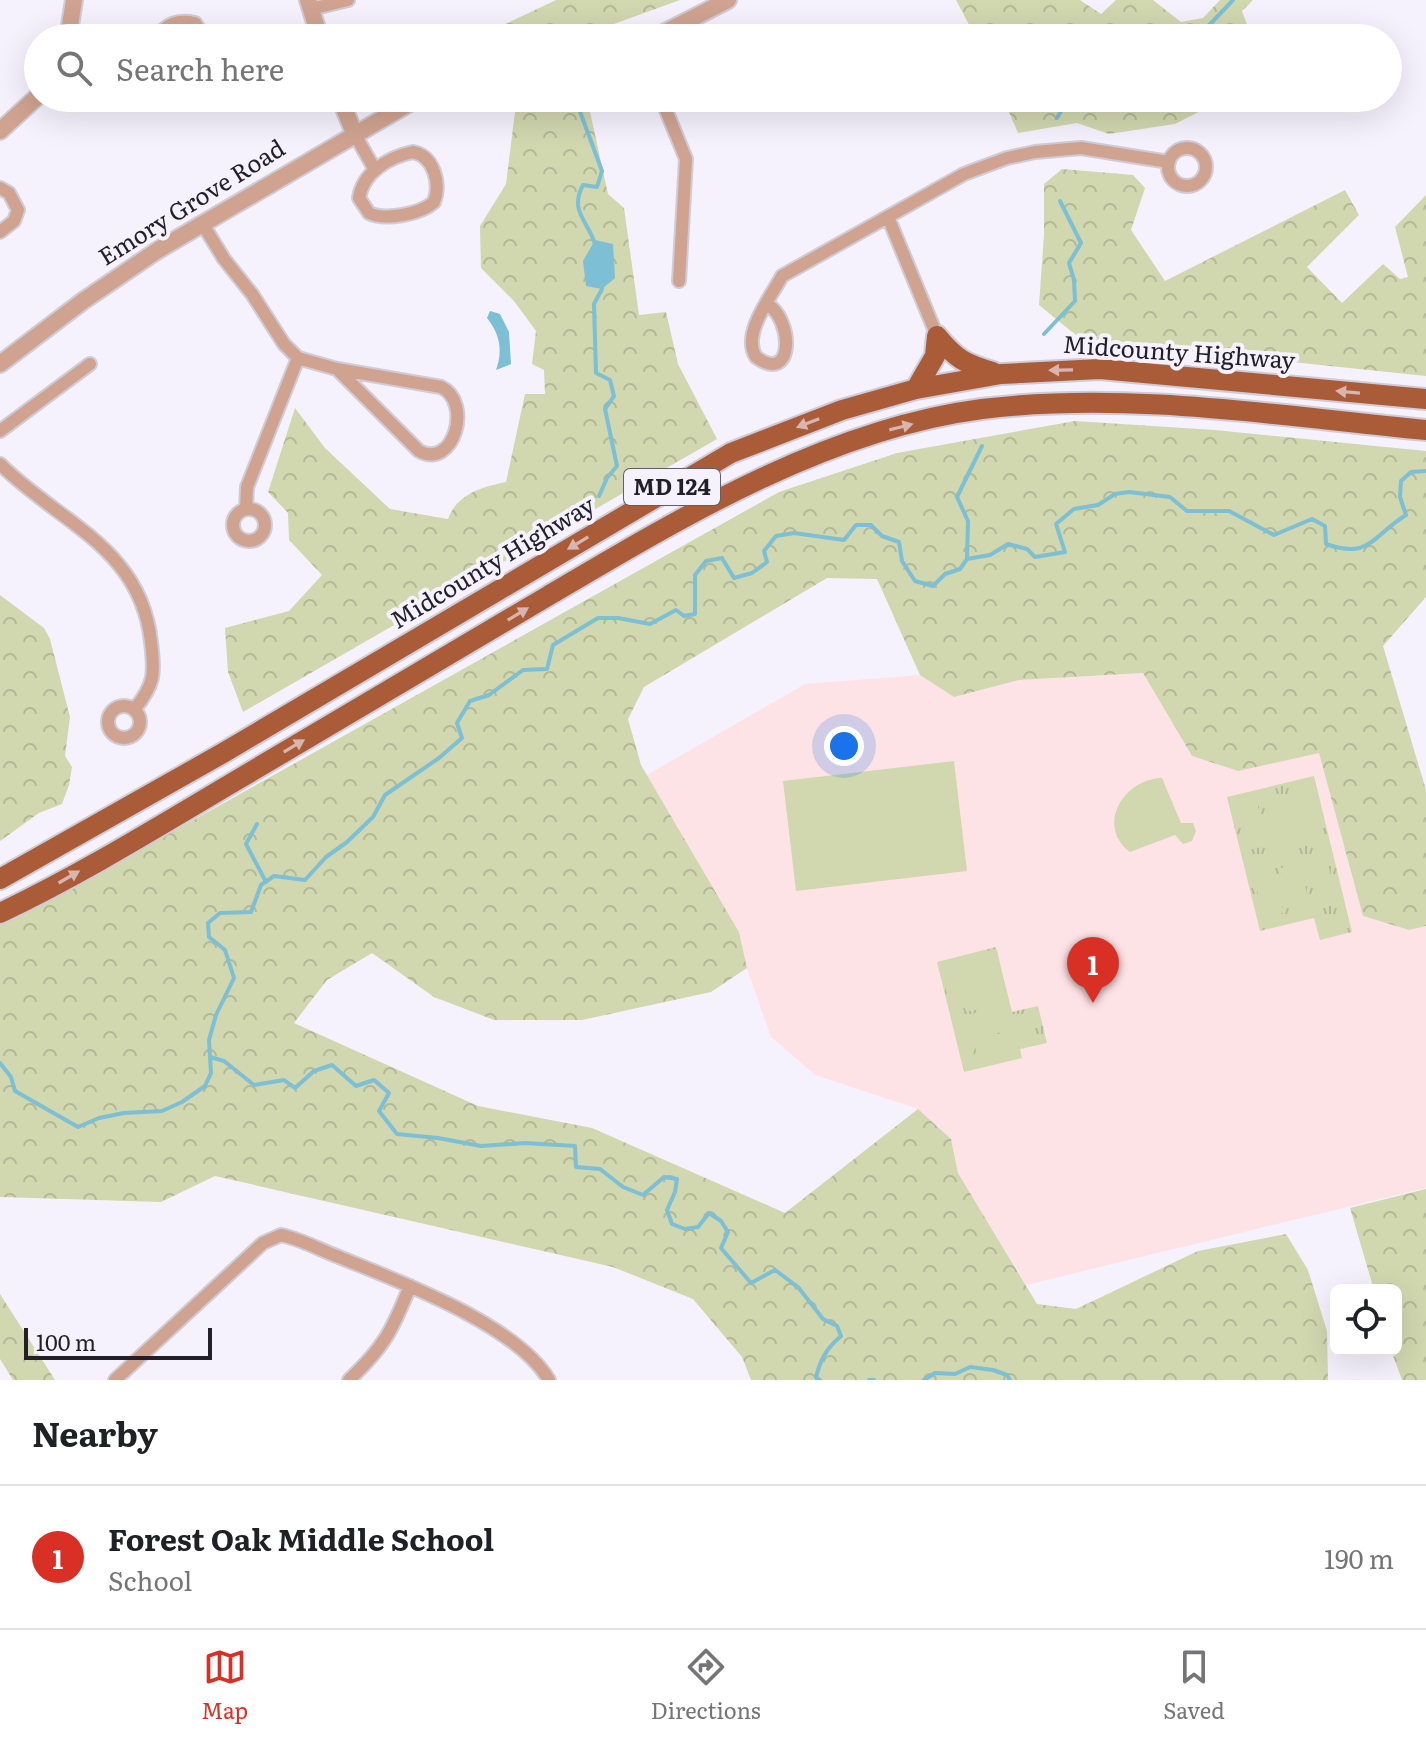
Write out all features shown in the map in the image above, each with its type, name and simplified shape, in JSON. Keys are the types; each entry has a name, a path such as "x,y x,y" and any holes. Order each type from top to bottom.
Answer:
{"main road":[{"path":"937,336 952,354 966,364 1001,374"},
{"path":"916,389 935,356 937,336"},
{"name":"Midcounty Highway","path":"0,879 236,745 731,453 842,410 916,389 1001,374 1100,369 1426,399"},
{"name":"MD 124","path":"0,913 34,897 202,801 616,556 776,469 894,428 979,410 1078,401 1209,409 1426,430"}],"street":[{"path":"73,24 74,0"},
{"path":"316,24 310,4 348,0"},
{"path":"681,24 728,0"},
{"path":"169,24 196,24"},
{"path":"0,131 24,109"},
{"path":"346,112 375,170"},
{"name":"Emory Grove Road","path":"0,364 119,275 392,112"},
{"path":"667,112 686,159 679,281"},
{"path":"767,304 786,272 964,174 998,161 1035,152 1081,148 1169,162"},
{"path":"408,153 421,154 432,166 436,190 434,202 423,209 381,217 371,214 361,204 359,195 365,179 375,170 408,153"},
{"path":"0,188 11,196 18,212 14,221 0,232"},
{"path":"888,217 937,336"},
{"path":"202,223 226,263 248,288 284,344 298,358 337,369 441,387 448,391 458,409 447,447 433,455 419,451 337,369"},
{"path":"246,509 247,487 298,358"},
{"path":"0,431 90,364"},
{"path":"0,464 45,504 107,549 134,587 149,628 154,669 151,687 134,710"},
{"path":"115,1380 263,1243 275,1236 289,1237 410,1286 502,1335 525,1353 549,1380"},
{"path":"349,1380 380,1350 410,1286"}],"shaded area":[{"path":"1143,673 1192,756 1238,771 1319,752 1363,916 1409,930 1426,926 1426,1188 1026,1285 958,1173 951,1139 918,1109 815,1075 771,1037 747,969 739,932 647,775 805,684 920,675 954,697 1019,680"}],"green space":[{"path":"556,0 680,0 614,24 505,24"},
{"path":"956,0 1080,0 1101,14 1116,0 1153,0 1181,22 1203,18 1220,0 1253,0 1242,11 1247,24 969,24"},
{"path":"515,112 590,112 608,194 624,208 639,315 666,312 678,364 717,439 243,712 228,672 225,628 289,611 322,575 289,540 288,513 268,492 295,408 325,448 390,509 448,519 457,503 464,498 479,489 506,482 525,394 545,394 544,370 532,364 536,331 514,301 481,268 480,226 506,184"},
{"path":"1009,112 1199,112 1175,124 1109,134 1077,123 1018,133"},
{"path":"1062,169 1133,175 1145,188 1131,230 1165,281 1345,190 1359,215 1307,267 1342,303 1383,264 1400,279 1408,277 1395,227 1426,195 1426,376 1082,340 1039,305 1044,184"},
{"path":"1075,421 1215,430 1426,451 1426,597 1383,646 1426,790 1426,926 1409,930 1363,916 1319,753 1238,771 1192,756 1143,673 1019,680 954,697 920,675 877,579 827,578 644,687 628,719 641,765 739,932 747,968 711,992 582,1020 494,1020 434,997 372,953 327,980 294,1023 478,1106 592,1128 785,1213 918,1109 951,1139 958,1173 1037,1304 1076,1309 1198,1251 1286,1234 1308,1270 1327,1331 1328,1380 751,1380 742,1357 693,1299 613,1267 215,1176 161,1202 0,1197 0,925 40,906 779,492 897,453"},
{"path":"0,595 44,628 50,639 70,717 65,756 72,767 62,804 39,813 0,841"},
{"path":"954,761 967,871 796,891 783,781"},
{"path":"1314,776 1352,932 1320,940 1314,918 1260,931 1227,797"},
{"path":"1162,778 1181,823 1193,823 1196,831 1192,841 1183,844 1175,835 1130,852 1120,842 1115,830 1118,806 1135,786"},
{"path":"1310,790 1320,833 1300,838 1290,795"},
{"path":"1283,796 1294,839 1274,844 1263,801"},
{"path":"1257,802 1267,846 1247,850 1237,807"},
{"path":"1326,856 1337,899 1317,904 1306,861"},
{"path":"1300,863 1310,906 1290,911 1280,868"},
{"path":"1273,870 1284,913 1264,917 1253,875"},
{"path":"996,947 1012,1012 1038,1006 1047,1043 1020,1049 1022,1058 964,1072 937,962"},
{"path":"995,949 1001,974 960,984 954,960"},
{"path":"952,964 976,1064 965,1067 940,967"},
{"path":"1001,977 1008,1002 966,1012 961,987"},
{"path":"1008,1005 1014,1029 973,1039 967,1015"},
{"path":"1015,1032 1021,1057 980,1067 974,1043"},
{"path":"1426,1189 1426,1380 1402,1380 1393,1356 1402,1356 1402,1284 1372,1284 1350,1208"},
{"path":"0,1294 55,1380 13,1380 0,1359"}],"water":[{"path":"595,240 613,244 615,278 602,289 586,286 583,261"},
{"path":"490,311 500,314 509,332 511,364 496,370 499,343 487,318"}],"waterway":[{"path":"1210,24 1233,0"},
{"path":"580,112 602,171 597,187 583,185 578,202 581,216 595,244"},
{"path":"1057,118 1060,112"},
{"path":"1044,334 1075,301 1069,263 1081,243 1060,201"},
{"path":"599,496 607,478 617,466 605,409 614,396 610,380 596,373 594,304 602,284"},
{"path":"967,559 968,521 957,497 982,446"},
{"path":"0,1063 11,1077 15,1091 78,1127 99,1118 124,1113 162,1111 205,1086 211,1073 209,1040 216,1015 234,978 225,950 209,937 208,923 220,913 251,912 261,885 274,876 305,880 326,857 373,817 385,795 462,738 457,723 470,701 489,695 523,670 547,669 553,645 598,618 650,624 676,610 684,616 695,614 695,575 706,561 722,558 734,578 752,573 767,562 764,551 776,536 794,533 844,540 856,525 871,525 882,536 899,542 902,561 915,581 933,586 945,574 960,569 967,559 990,555 1008,544 1027,549 1035,557 1065,552 1056,524 1074,509 1098,505 1115,494 1129,492 1170,497 1187,511 1229,511 1274,535 1312,519 1325,526 1326,544 1352,549 1370,543 1406,515 1400,497 1401,481 1411,472 1426,471"},
{"path":"257,824 246,844 266,882"},
{"path":"210,1057 224,1061 254,1085 284,1080 295,1088 314,1071 332,1065 356,1086 374,1080 389,1093 379,1111 397,1134 481,1146 525,1143 575,1146 576,1167 600,1169 623,1187 643,1195 664,1177 677,1179 667,1210 672,1224 685,1229 698,1227 709,1213 721,1221 728,1232 721,1248 751,1283 775,1270 798,1287 823,1319 837,1326 841,1336 822,1359 816,1377 820,1380"},
{"path":"924,1380 935,1373 955,1374 970,1367 993,1370 1007,1375 1010,1380"},
{"path":"869,1380 874,1380"}],"place":[{"name":"Forest Oak Middle School","path":"1093,1003"}]}
